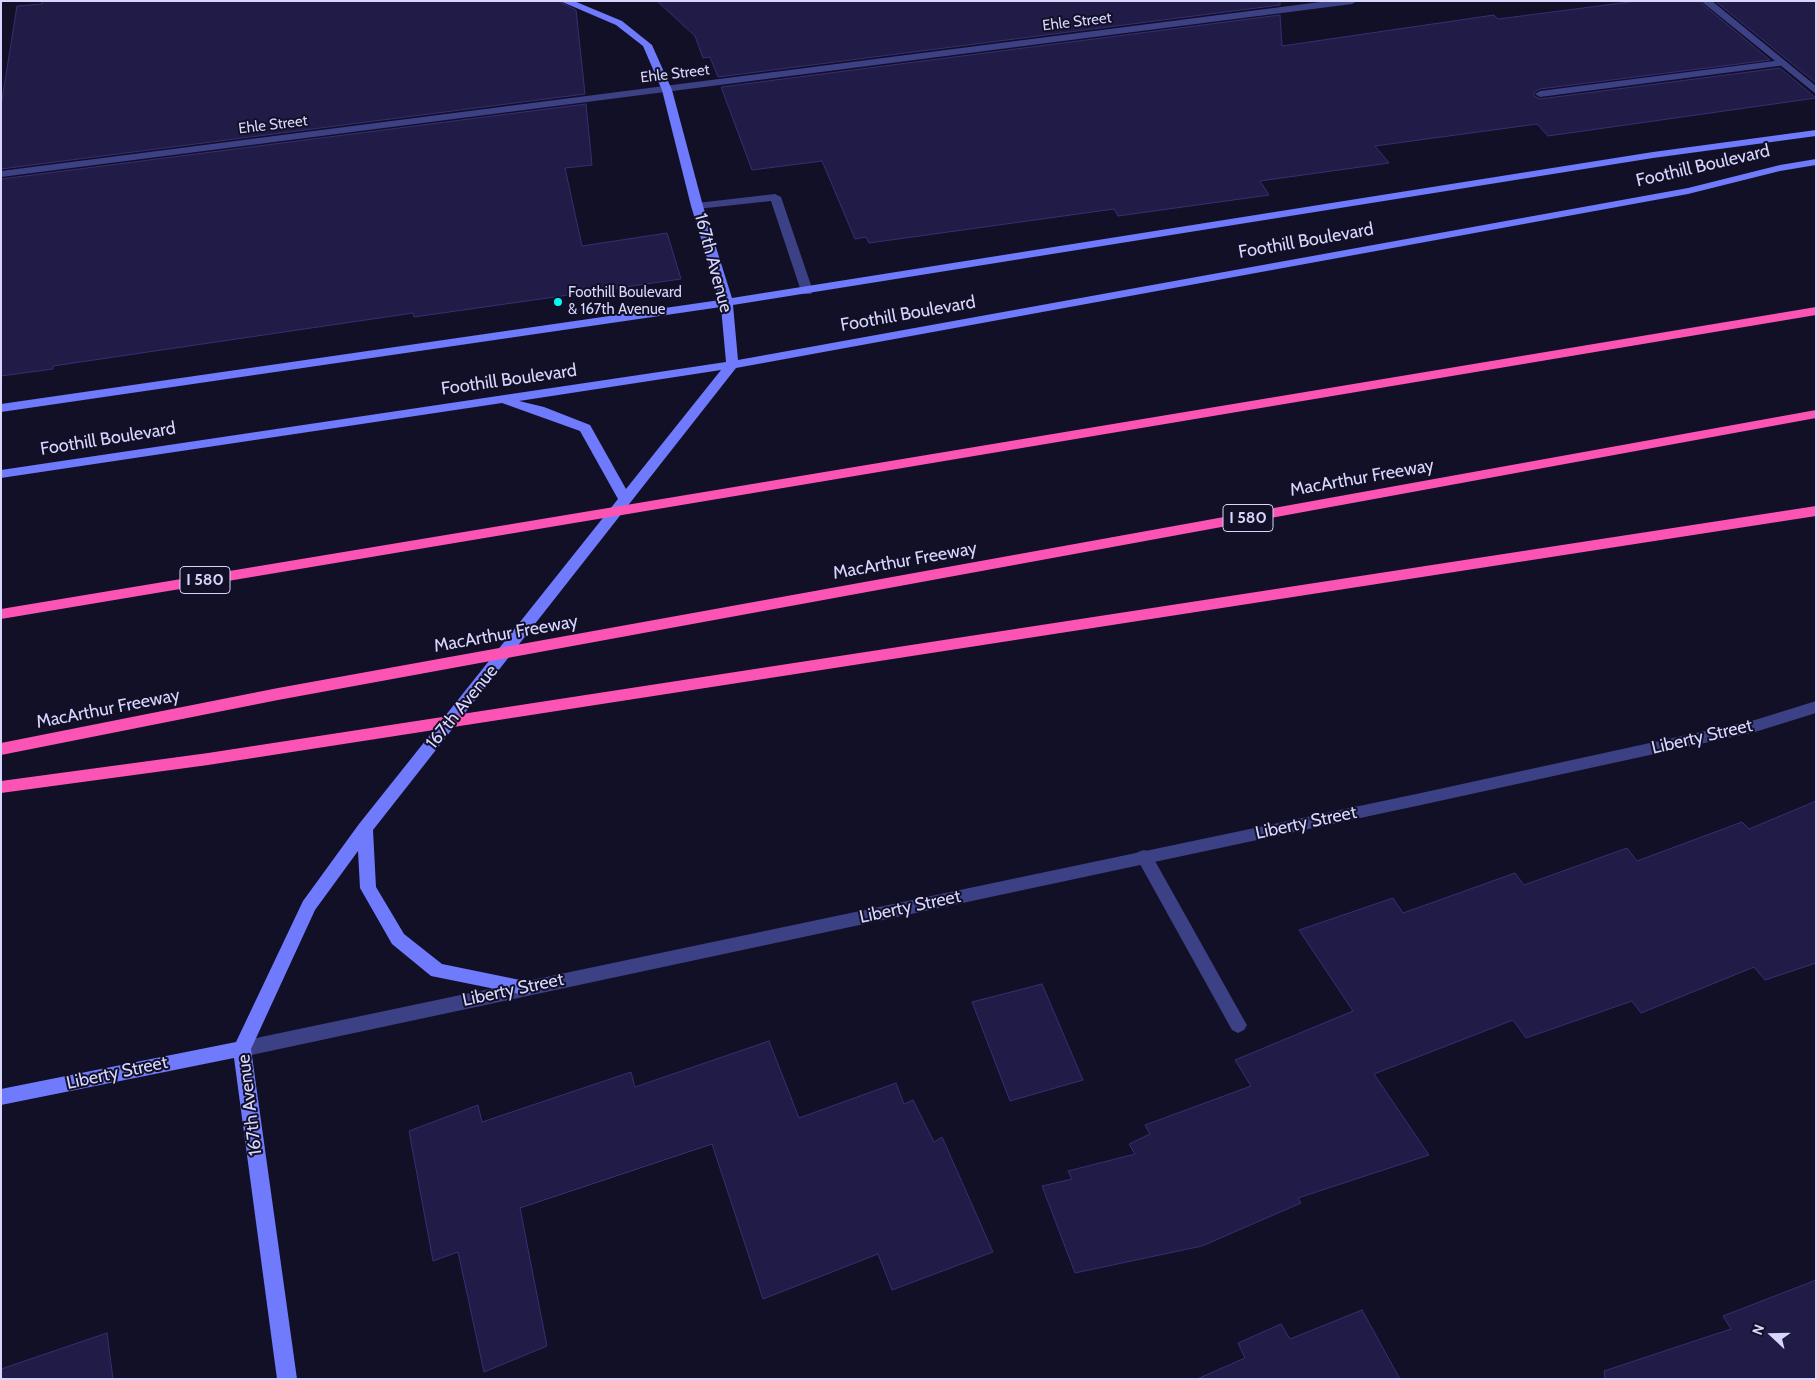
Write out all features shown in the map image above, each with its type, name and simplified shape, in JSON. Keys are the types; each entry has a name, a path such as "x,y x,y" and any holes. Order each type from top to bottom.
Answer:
{"highway":[{"name":"I 580","path":"1,614 1816,311"},
{"name":"MacArthur Freeway","path":"1,749 278,694 1816,414"},
{"path":"1,787 208,759 1816,511"}],"main road":[{"name":"167th Avenue","path":"287,1379 242,1049 309,906 365,829 732,365 727,302 697,206 667,90 647,45 619,22 565,1"},
{"name":"Foothill Boulevard","path":"1,408 807,290 1633,158 1816,133"},
{"name":"Foothill Boulevard","path":"1,474 501,401 732,365 1688,191 1780,168 1816,162"},
{"path":"501,401 539,410 585,428 625,499"},
{"path":"365,829 368,888 398,939 437,971 525,988"},
{"name":"Liberty Street","path":"1,1097 242,1049"}],"street":[{"name":"Ehle Street","path":"1,174 1352,1"},
{"path":"1706,1 1816,91"},
{"path":"1540,94 1782,63"},
{"path":"697,206 775,197 807,290"},
{"name":"Liberty Street","path":"242,1049 1746,728 1816,707"},
{"path":"1144,857 1238,1025"}],"building":[{"path":"42,1 558,1 576,10 585,94 1,169 1,106 17,6 42,4"},
{"path":"657,1 1280,1 1280,5 718,77 710,57 703,58 695,36"},
{"path":"1637,1 1699,1 1770,60 1540,89 1534,92 1534,96 1540,99 1780,68 1816,98 1548,136 1537,124 1375,146 1389,163 1260,181 1269,195 1118,216 1114,209 869,243 866,237 855,239 822,161 752,170 721,87 1280,15 1282,46 1494,15 1498,19"},
{"path":"1715,1 1816,1 1816,83"},
{"path":"586,104 592,165 565,168 582,246 667,233 681,279 414,317 413,313 53,366 53,369 1,376 1,179"},
{"path":"1816,801 1816,963 1765,980 1754,967 1641,1013 1632,1001 1526,1038 1513,1020 1374,1074 1429,1155 1298,1198 1301,1203 1202,1246 1075,1273 1042,1186 1072,1179 1068,1171 1135,1154 1129,1144 1150,1134 1145,1125 1251,1086 1235,1060 1353,1011 1299,930 1393,898 1403,913 1515,873 1524,885 1627,848 1637,861 1742,822 1749,829"},
{"path":"1042,984 1083,1080 1010,1101 972,1002"},
{"path":"769,1041 799,1118 896,1083 904,1104 913,1100 934,1142 942,1137 993,1252 892,1290 878,1254 763,1299 712,1144 520,1208 547,1346 484,1372 458,1252 433,1261 409,1131 478,1105 482,1122 631,1072 635,1087"},
{"path":"1816,1280 1816,1379 1605,1379 1604,1371 1731,1329 1723,1316"},
{"path":"1362,1310 1400,1379 1197,1379 1245,1358 1238,1343 1281,1324 1290,1339"},
{"path":"107,1333 113,1379 1,1379 1,1369"}],"place":[{"name":"Foothill Boulevard & 167th Avenue","path":"558,302"}]}
